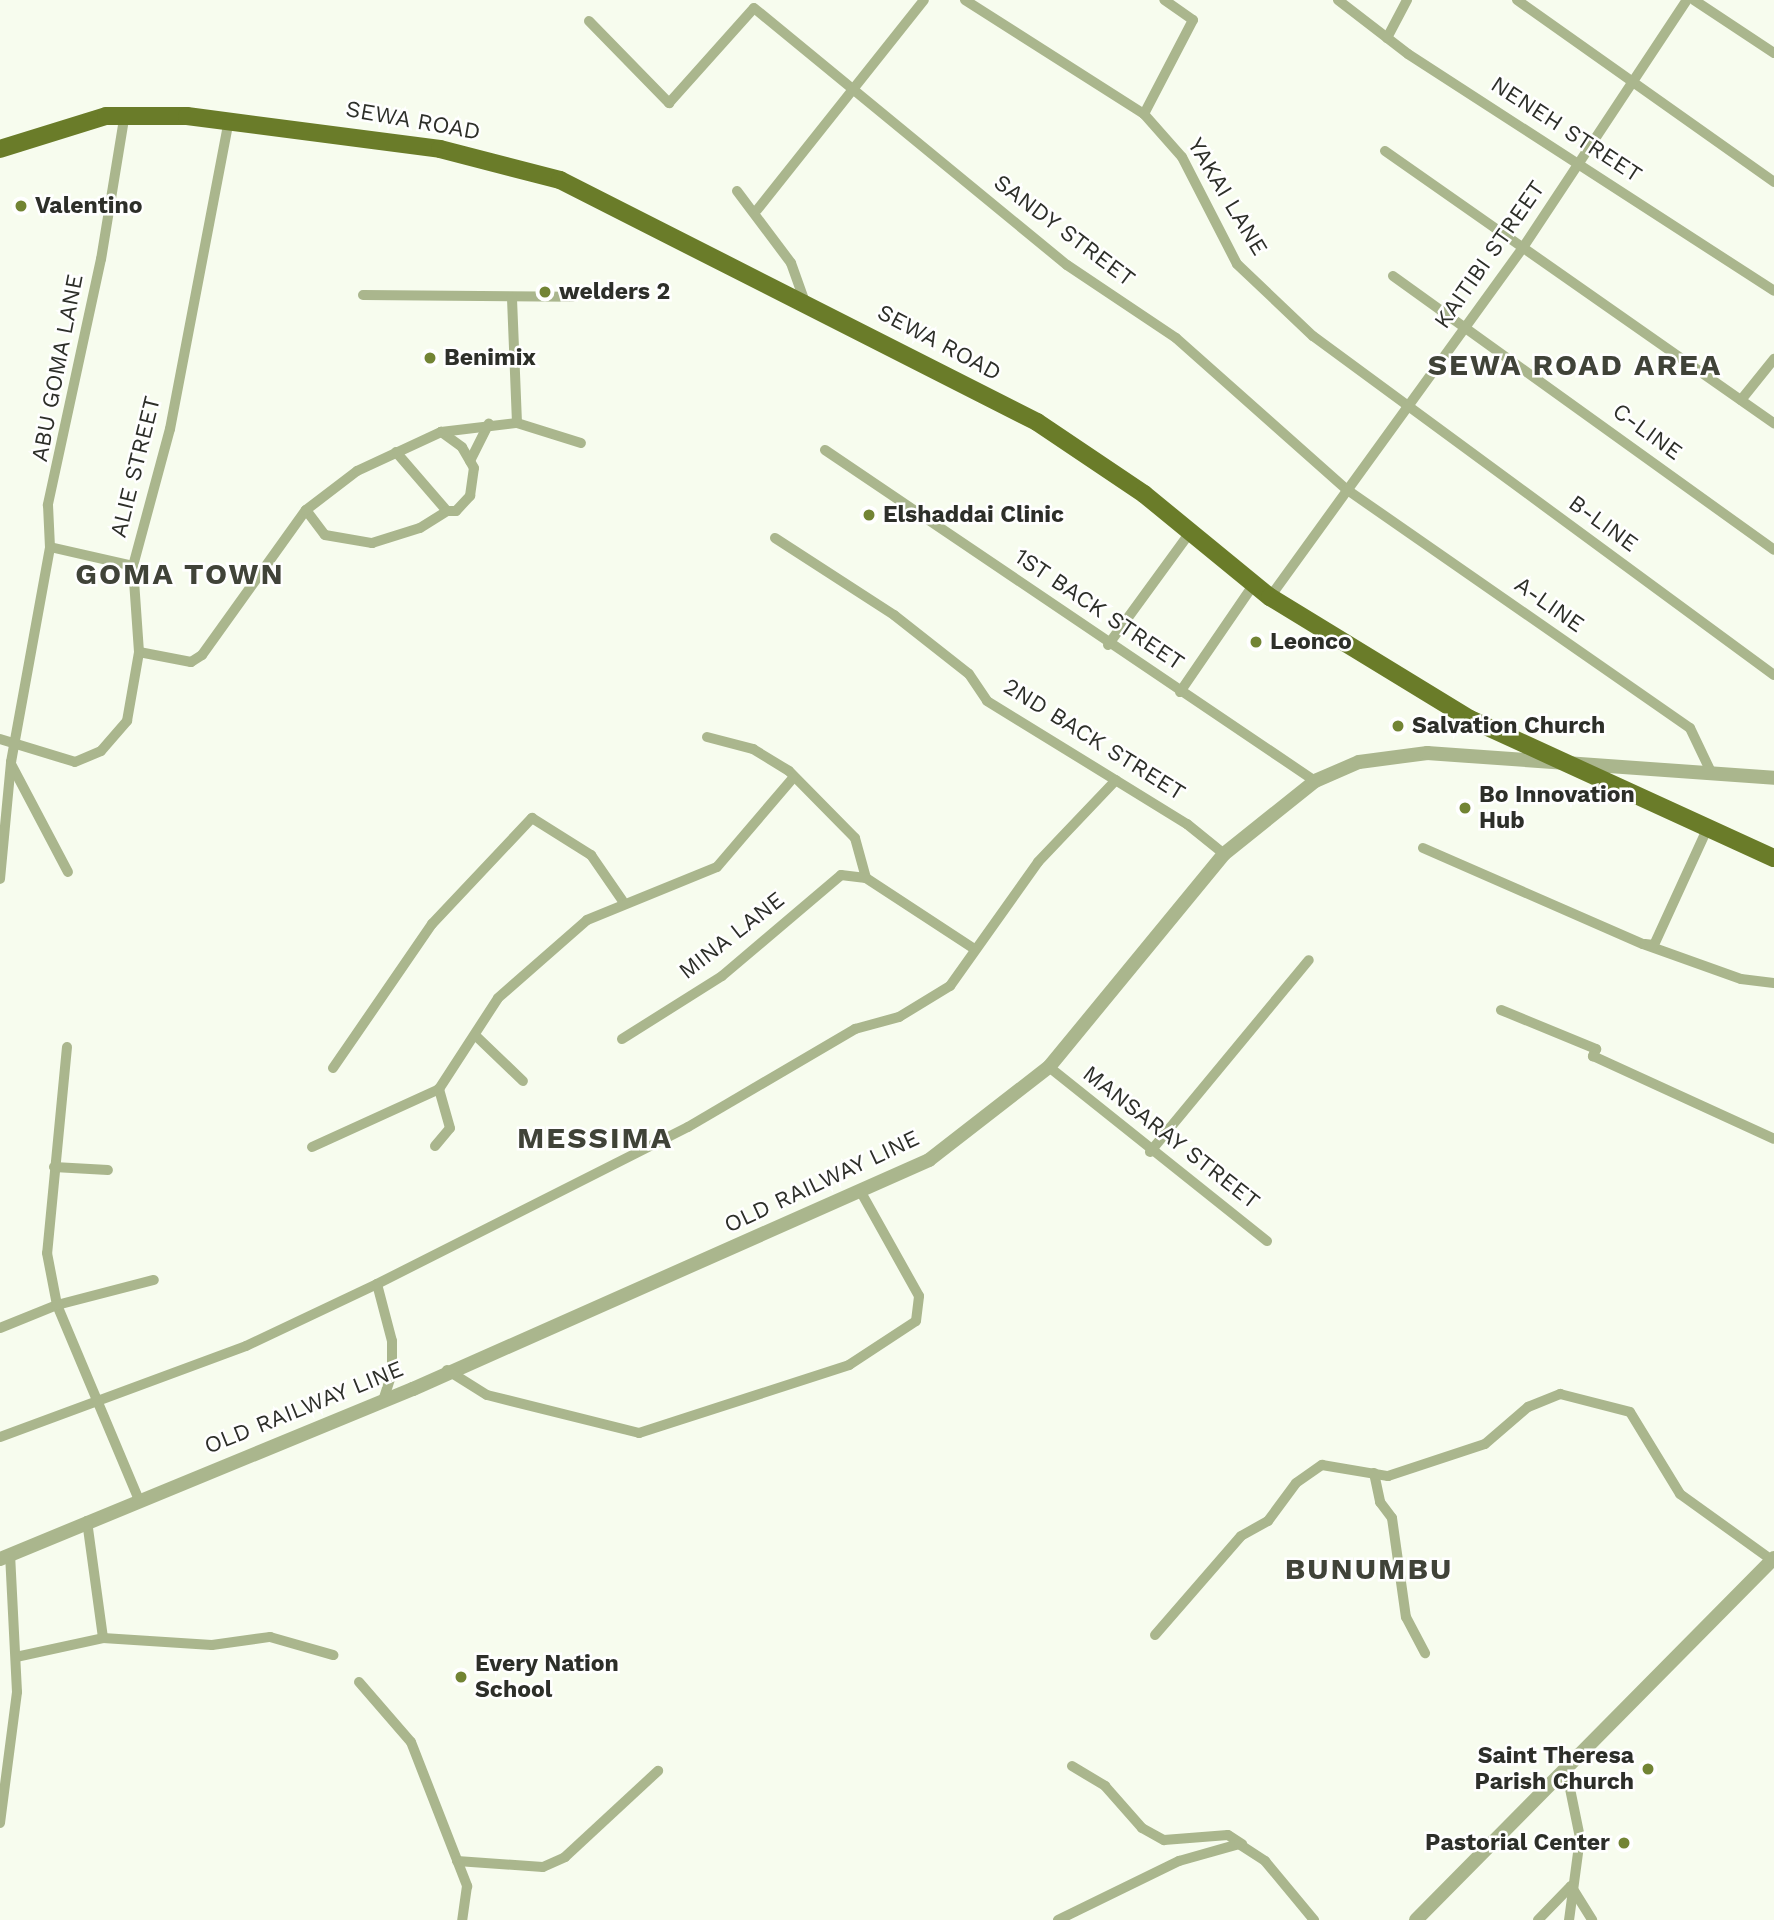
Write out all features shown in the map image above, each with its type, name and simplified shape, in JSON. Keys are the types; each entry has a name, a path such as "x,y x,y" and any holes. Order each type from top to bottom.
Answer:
{"main road":[{"name":"SEWA ROAD","path":"0,149 125,113 229,120 440,149 524,168 599,197 1056,434 1269,597 1367,661 1563,765 1709,825 1774,858"}],"street":[{"path":"757,210 855,90 923,0"},
{"name":"YAKAI LANE","path":"965,0 1144,114 1182,157 1237,264 1312,336 1408,407"},
{"path":"1144,114 1193,20 1164,0"},
{"name":"NENEH STREET","path":"1338,0 1387,38 1774,290"},
{"path":"1387,38 1406,0"},
{"path":"1517,0 1774,181"},
{"path":"1686,1 1774,53"},
{"name":"KAITIBI STREET","path":"1269,597 1522,248 1686,1"},
{"name":"SANDY STREET","path":"589,22 669,103 754,8 1067,265 1176,338 1346,489"},
{"name":"ABU GOMA LANE","path":"0,879 14,741 50,547 48,505 101,259 125,113"},
{"name":"ALIE STREET","path":"0,739 14,741 75,762 102,751 127,721 139,652 133,566 170,429 229,120"},
{"path":"1385,151 1774,423"},
{"path":"737,191 757,210 791,263 805,302"},
{"name":"C-LINE","path":"1393,276 1774,550"},
{"path":"363,295 572,297"},
{"path":"512,297 517,423"},
{"path":"1741,400 1774,359"},
{"name":"B-LINE","path":"1408,407 1774,675"},
{"path":"306,510 325,535 372,543 420,528 447,511 463,507 470,496 470,461 489,423"},
{"path":"139,652 191,662 202,655 306,510 322,493 396,452 441,432 489,423 517,423 581,443"},
{"path":"441,432 470,461"},
{"name":"1ST BACK STREET","path":"825,450 1108,645 1315,781"},
{"path":"396,452 447,511"},
{"name":"A-LINE","path":"1346,489 1690,728 1710,770"},
{"path":"1108,645 1189,534"},
{"name":"2ND BACK STREET","path":"775,538 894,615 969,674 995,707 1116,780 1224,853"},
{"path":"50,547 133,566"},
{"path":"1180,691 1254,584"},
{"path":"707,737 753,749 793,778 855,838 866,878 973,948"},
{"name":"OLD RAILWAY LINE","path":"5,1557 138,1498 383,1401 447,1370 862,1194 929,1160 1049,1067 1224,853 1315,781 1359,762 1427,753 1563,765 1710,770 1774,778"},
{"path":"11,762 68,872"},
{"path":"312,1147 439,1088 477,1036 498,998 587,920 622,900 716,867 793,778"},
{"path":"0,1437 246,1346 377,1284 688,1127 855,1029 899,1017 956,981 973,948 1087,805 1116,780"},
{"path":"333,1068 432,924 532,818 591,855 622,900"},
{"path":"1643,944 1654,945 1709,825"},
{"path":"1423,848 1643,944 1741,979 1774,982"},
{"name":"MINA LANE","path":"622,1039 722,976 841,875 866,878"},
{"path":"1150,1152 1309,960"},
{"path":"1501,1010 1596,1049 1593,1056 1774,1139"},
{"path":"477,1036 523,1081"},
{"path":"67,1047 47,1253 57,1305 138,1498"},
{"name":"MANSARAY STREET","path":"1049,1067 1150,1152 1267,1241"},
{"path":"435,1146 450,1129 439,1088"},
{"path":"54,1167 108,1170"},
{"path":"447,1370 487,1395 639,1433 849,1365 916,1321 919,1296 862,1194"},
{"path":"0,1328 57,1305 153,1280"},
{"path":"377,1284 392,1341 392,1373 383,1401"},
{"path":"1155,1635 1241,1536 1268,1521 1296,1483 1338,1463 1388,1476 1485,1444 1546,1396 1594,1399 1630,1412 1680,1494 1773,1559 1416,1920"},
{"path":"1374,1473 1380,1502 1392,1518 1406,1617 1425,1653"},
{"path":"87,1521 103,1638"},
{"path":"0,1823 16,1657 5,1557"},
{"path":"16,1657 103,1638 212,1646 270,1637 333,1655"},
{"path":"359,1682 411,1742 467,1886 461,1920"},
{"path":"1072,1766 1105,1786 1142,1829 1164,1840 1228,1835 1253,1851 1314,1920"},
{"path":"1566,1769 1580,1838 1571,1886 1569,1920"},
{"path":"457,1861 542,1867 565,1857 658,1771"},
{"path":"1058,1920 1190,1857 1224,1845 1253,1851"},
{"path":"1538,1920 1571,1886"},
{"path":"1571,1886 1592,1920"}],"place":[{"name":"Valentino","path":"21,206"},
{"name":"welders 2","path":"545,292"},
{"name":"Benimix","path":"430,358"},
{"name":"Elshaddai Clinic","path":"869,515"},
{"name":"Leonco","path":"1256,642"},
{"name":"Salvation Church","path":"1398,726"},
{"name":"Bo Innovation Hub","path":"1465,808"},
{"name":"Every Nation School","path":"461,1677"},
{"name":"Saint Theresa Parish Church","path":"1648,1769"},
{"name":"Pastorial Center","path":"1624,1843"}],"district":[{"name":"SEWA ROAD AREA","path":"1575,365"},
{"name":"GOMA TOWN","path":"180,574"},
{"name":"MESSIMA","path":"595,1138"},
{"name":"BUNUMBU","path":"1369,1569"}]}
